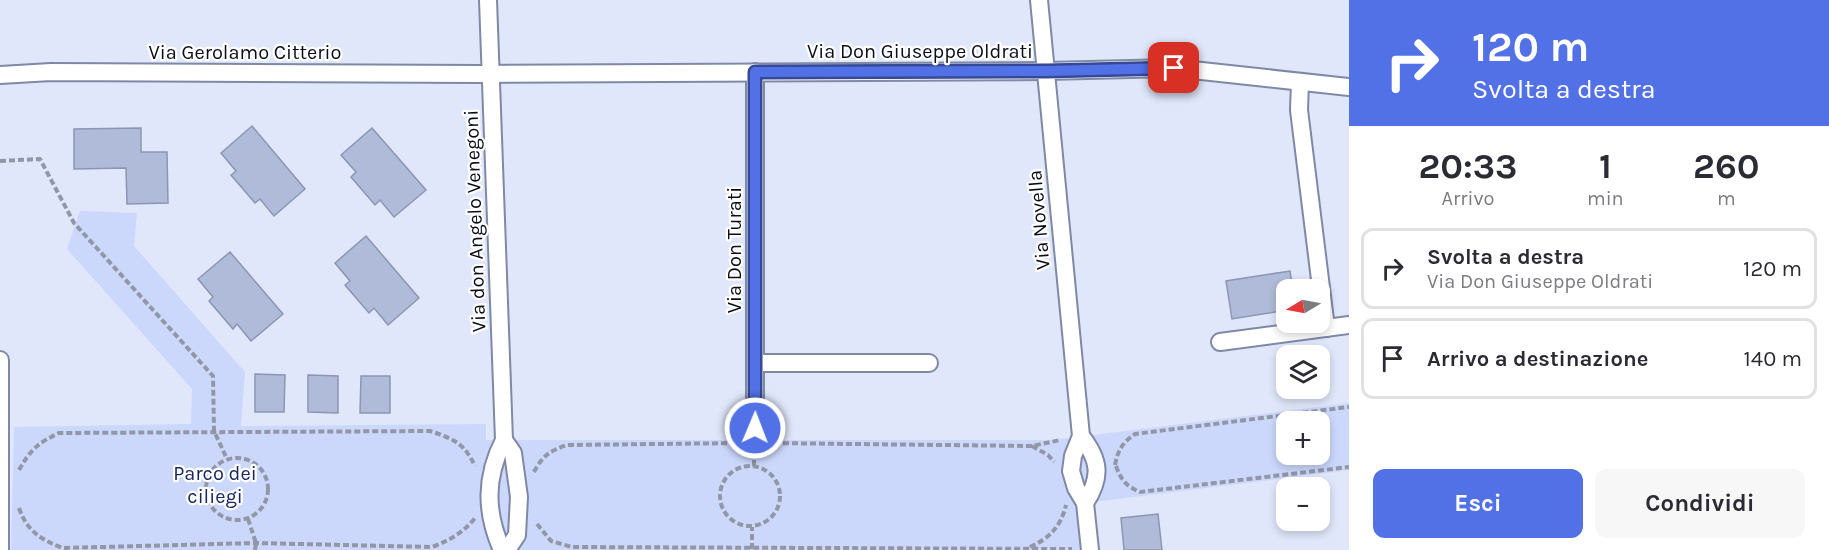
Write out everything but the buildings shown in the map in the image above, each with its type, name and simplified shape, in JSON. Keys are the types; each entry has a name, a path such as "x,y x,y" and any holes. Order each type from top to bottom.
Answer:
{"street":[{"name":"Via don Angelo Venegoni","path":"488,0 504,440 494,459 489,493 495,534 502,550"},
{"name":"Via Novella","path":"1039,0 1081,436 1073,456 1071,471 1076,488 1085,503 1090,550"},
{"name":"Via Don Giuseppe Oldrati","path":"491,74 1046,71 1174,68 1349,87"},
{"name":"Via Gerolamo Citterio","path":"0,75 51,72 491,74"},
{"name":"Via Don Turati","path":"755,72 755,428"},
{"path":"1300,82 1299,110 1320,279"},
{"path":"1330,327 1349,325"},
{"path":"1220,342 1288,333"},
{"path":"0,360 0,550"},
{"path":"755,363 929,363"},
{"name":"Via Novella","path":"1081,436 1091,448 1097,468 1095,488 1085,503"},
{"name":"Via don Angelo Venegoni","path":"504,440 513,453 519,496 517,536 507,550"}],"path":[{"path":"0,160 40,159 75,224 213,376 214,431 227,459"},
{"path":"1349,407 1135,434 1124,442 1117,453 1115,465 1120,478 1128,486 1140,492 1349,467"},
{"path":"18,471 28,454 39,442 59,433 430,431 452,439 468,451 475,467 480,494 489,493"},
{"path":"531,477 541,459 550,451 567,445 754,443 1032,446 1081,436"},
{"path":"1032,446 1048,455 1055,465"},
{"path":"227,459 248,460 264,472 268,482 265,504 258,513 248,519 238,521 217,514 210,506 206,496 209,474 215,466 227,459"},
{"path":"1097,468 1115,465"},
{"path":"745,466 754,466 770,474 779,490 780,498 771,518 762,524 752,526 736,523 727,516 721,507 719,496 728,475 745,466"},
{"path":"0,490 12,490 21,514 29,527 43,540 63,548 256,543 432,547 466,530 477,516"},
{"path":"1027,549 1044,541 1056,529 1064,512 1068,495"},
{"path":"248,519 256,543 255,550"},
{"path":"535,520 538,527 551,541 572,547 1090,550"},
{"path":"752,526 752,549"}],"green space":[{"name":"Parco dei ciliegi","path":"80,211 137,213 134,246 245,372 241,426 486,424 486,440 1053,440 1276,412 1276,465 1330,465 1330,411 1285,411 1349,403 1349,470 1276,477 1276,479 1085,503 1083,550 11,550 14,427 191,424 192,389 67,249"}],"route":[{"path":"755,428 755,72 1174,68"}]}
